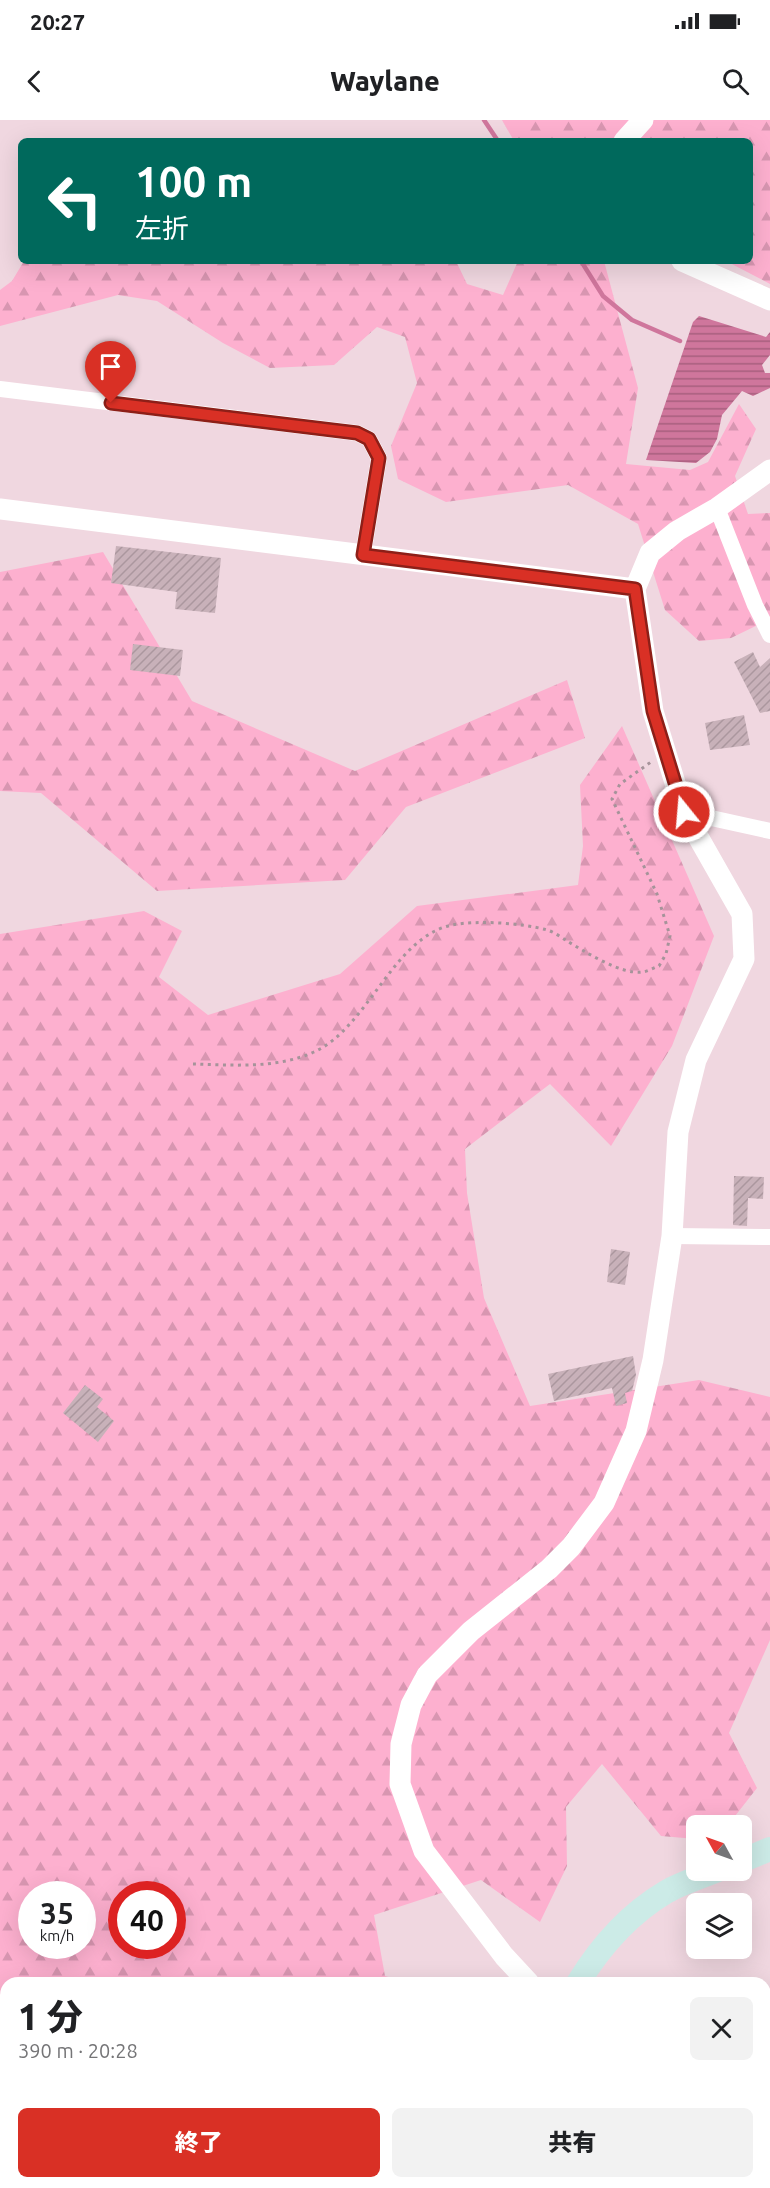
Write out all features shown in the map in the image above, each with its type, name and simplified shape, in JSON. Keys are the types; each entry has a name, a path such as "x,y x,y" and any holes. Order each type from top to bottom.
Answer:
{"main road":[{"path":"752,1856 770,1849"},
{"path":"583,1977 610,1939 636,1912 667,1891 691,1881"}],"street":[{"path":"627,138 643,120"},
{"path":"689,264 770,300"},
{"path":"0,389 357,433 369,439 379,458 363,555"},
{"path":"523,1977 504,1956 424,1851 400,1784 401,1744 411,1705 427,1675 471,1631 549,1569 571,1547 604,1503 636,1431 653,1360 672,1236 678,1132 696,1060 744,959 742,914 684,812 653,711 635,589 650,554 677,531 717,507 770,470"},
{"path":"717,507 755,605 770,635"},
{"path":"0,509 635,589"},
{"path":"684,812 770,831"},
{"path":"672,1236 770,1238"}],"path":[{"path":"193,1064 261,1065 314,1052 330,1042 372,998 386,977 417,942 433,930 454,924 497,924 549,930 594,957 624,969 641,973 659,966 666,954 670,936 657,894 612,800 620,784 666,752"}],"green space":[{"path":"502,120 770,120 770,284 732,264 753,264 753,138 512,138"},
{"path":"22,264 457,264 467,284 503,295 517,264 605,264 638,388 626,464 690,470 708,462 739,404 756,429 735,476 748,514 770,513 770,619 731,638 699,641 665,610 638,524 568,485 446,502 398,479 391,446 417,383 405,337 377,327 334,365 270,368 223,343 157,301 118,295 0,326 0,290 12,281"},
{"path":"103,552 192,701 355,771 567,680 585,738 406,807 345,880 157,891 41,793 0,791 0,572"},
{"path":"622,726 714,936 672,1046 611,1146 550,1084 465,1149 467,1193 484,1298 530,1406 699,1380 770,1397 770,1640 729,1733 757,1788 736,1815 686,1815 686,1838 661,1836 602,1764 566,1807 567,1866 540,1922 481,1880 374,1915 385,1976 388,1977 0,1977 0,934 144,911 182,931 159,977 208,1015 340,974 417,906 578,885 583,846 580,785"}],"shaded area":[{"path":"699,316 766,337 770,332 770,355 762,365 765,373 770,373 770,388 753,396 742,391 722,415 717,439 710,452 696,463 646,460 693,322"}],"building":[{"path":"116,546 221,558 215,613 175,609 177,592 111,583"},
{"path":"133,644 183,650 180,676 130,670"},
{"path":"753,652 760,667 770,658 770,711 760,713 734,662"},
{"path":"744,715 750,745 710,750 705,723"},
{"path":"734,1176 764,1177 763,1199 748,1198 747,1226 733,1225"},
{"path":"611,1249 630,1252 625,1285 607,1282"},
{"path":"633,1356 636,1375 632,1391 625,1393 627,1403 616,1406 612,1388 554,1401 548,1374"},
{"path":"85,1385 103,1399 97,1407 114,1421 98,1442 63,1413"}],"waterway":[{"path":"484,120 496,138"},
{"path":"583,264 603,296 632,320 680,341"}],"route":[{"path":"111,403 357,433 369,439 379,458 363,555 635,589 653,711 684,812"}]}
